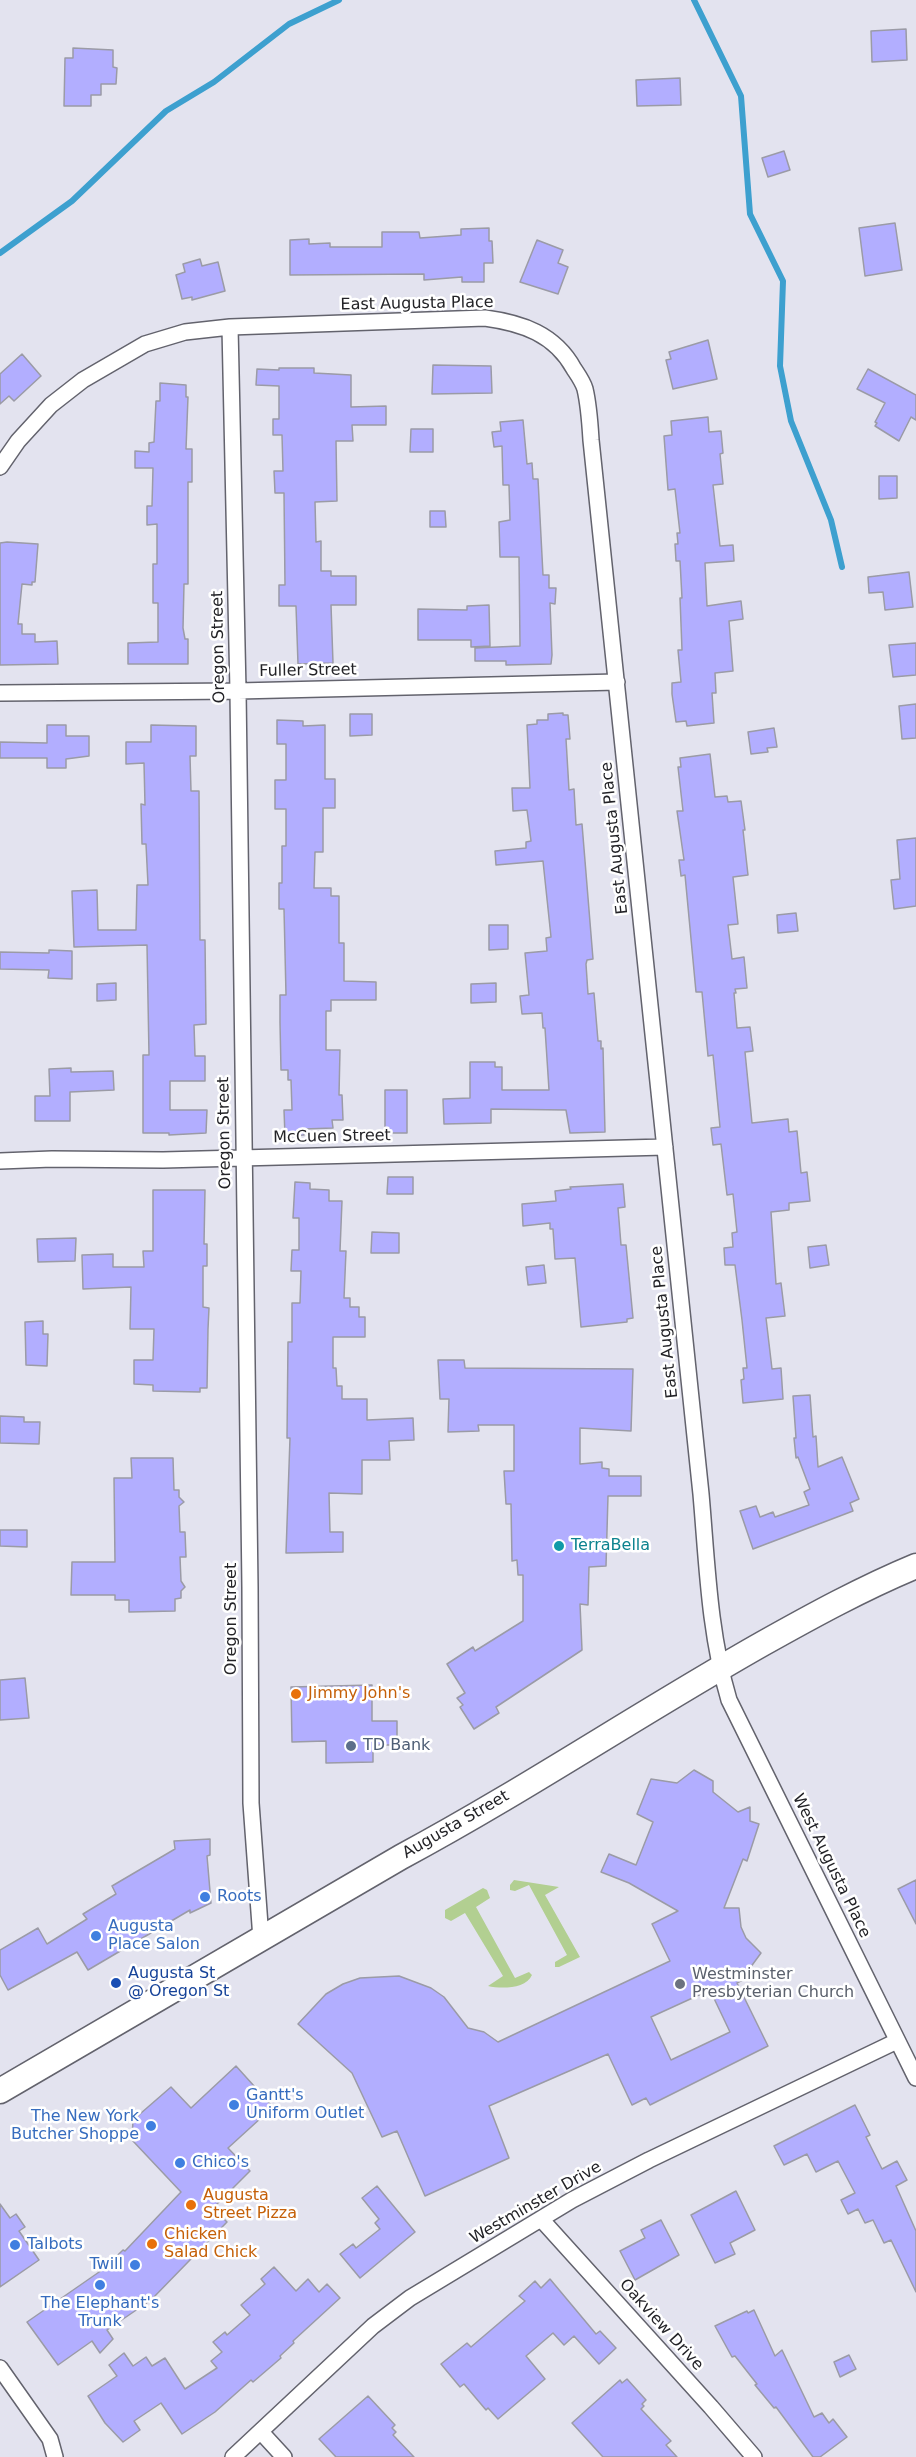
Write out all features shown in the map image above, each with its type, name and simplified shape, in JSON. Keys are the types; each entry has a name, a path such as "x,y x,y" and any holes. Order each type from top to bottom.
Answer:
{"main road":[{"name":"Augusta Street","path":"0,2091 401,1857 460,1825 720,1668 815,1614 883,1579 916,1566"}],"street":[{"name":"East Augusta Place","path":"0,467 18,441 51,405 83,380 145,344 184,332 230,327 485,318 512,322 532,329 550,340 569,360 584,387 665,1147 710,1608 720,1668"},
{"name":"Oregon Street","path":"230,327 238,691 251,1803 261,1939"},
{"name":"Fuller Street","path":"0,693 238,691 616,682"},
{"name":"McCuen Street","path":"0,1161 243,1158 665,1147"},
{"name":"West Augusta Place","path":"720,1668 729,1700 916,2078"},
{"name":"Westminster Drive","path":"233,2457 373,2326 410,2298 572,2200 649,2160 897,2041"},
{"name":"Oakview Drive","path":"541,2219 754,2457"},
{"path":"0,2368 50,2439 55,2457"},
{"path":"261,2432 284,2457"}],"green space":[{"path":"514,1880 559,1887 545,1895 580,1957 555,1967 555,1962 567,1955 529,1885 515,1891 510,1890 510,1885"},
{"path":"483,1888 487,1890 490,1898 476,1907 515,1978 529,1972 532,1975 524,1983 506,1988 488,1986 503,1976 465,1913 451,1921 445,1918 445,1910"}],"building":[{"path":"906,29 907,60 872,62 871,31"},
{"path":"73,48 113,50 113,67 117,68 116,84 101,84 101,95 91,95 91,106 64,106 65,58 73,58"},
{"path":"680,78 681,105 637,106 636,80"},
{"path":"784,151 790,170 768,177 762,158"},
{"path":"895,223 902,270 865,276 859,228"},
{"path":"489,228 493,263 484,263 484,282 462,282 462,277 424,280 424,274 290,275 290,240 309,239 309,244 330,243 330,247 382,247 382,232 419,232 420,238 461,235 461,229"},
{"path":"537,240 563,250 558,263 568,267 558,294 520,282"},
{"path":"200,259 202,266 218,262 225,291 192,300 192,297 182,299 176,275 185,272 183,264"},
{"path":"708,340 717,379 673,389 666,360 671,359 669,352"},
{"path":"22,354 41,376 14,401 9,396 0,404 0,374"},
{"path":"433,365 491,366 492,393 432,394"},
{"path":"279,368 314,368 314,373 351,375 351,407 386,406 386,425 352,425 353,441 336,441 337,501 315,502 316,542 321,541 321,571 331,571 331,576 356,576 356,605 331,605 333,663 298,664 296,606 279,606 279,585 285,585 284,493 275,493 274,471 283,471 282,435 273,435 273,419 279,419 279,386 256,385 257,369 279,370"},
{"path":"868,369 916,395 916,420 911,417 899,441 875,426 885,403 857,389"},
{"path":"160,383 186,385 186,397 188,397 186,449 192,449 192,482 188,482 188,584 184,584 183,628 185,639 188,639 188,664 128,664 128,643 158,642 158,603 153,603 153,564 157,564 157,524 147,525 147,506 152,506 153,468 135,468 135,451 149,452 149,443 154,442 156,401 160,401"},
{"path":"708,417 709,432 721,431 723,453 720,454 723,484 713,485 720,546 733,545 734,561 705,563 707,606 741,601 743,619 729,621 733,671 715,673 716,693 712,693 714,723 687,726 686,721 676,722 672,694 672,683 681,682 678,650 682,650 680,598 682,598 680,561 676,561 675,544 678,544 677,533 680,533 675,489 668,490 664,436 672,435 671,421"},
{"path":"523,420 527,464 532,463 533,479 538,479 543,575 549,575 549,588 556,588 555,604 550,603 551,664 506,665 506,661 475,661 475,648 520,646 519,557 500,557 499,522 510,520 509,485 503,485 502,446 494,447 492,432 501,431 500,422"},
{"path":"411,429 433,429 433,452 410,452"},
{"path":"879,476 897,476 897,498 879,499"},
{"path":"430,511 445,511 446,527 430,527"},
{"path":"0,543 38,544 35,582 32,582 32,585 22,584 18,624 22,624 22,634 35,634 35,642 57,641 58,664 0,665"},
{"path":"909,572 913,607 885,610 883,592 869,593 868,577"},
{"path":"489,605 490,646 471,647 471,640 418,640 418,609 467,610 467,606"},
{"path":"916,643 916,675 893,677 889,645"},
{"path":"916,704 916,738 902,739 899,706"},
{"path":"563,713 563,715 568,715 570,739 566,739 569,790 574,789 576,825 582,824 593,959 587,960 586,964 588,994 594,993 598,1041 601,1041 601,1049 603,1048 605,1132 570,1133 566,1110 491,1109 491,1123 444,1124 443,1099 470,1098 470,1062 495,1062 495,1067 502,1067 502,1090 549,1090 542,1013 522,1014 520,996 529,995 525,953 547,951 546,938 551,937 543,861 496,865 495,851 526,848 526,842 531,841 527,810 513,811 512,788 530,788 527,725 537,724 537,720 548,720 548,714"},
{"path":"350,714 372,714 372,735 350,736"},
{"path":"277,720 303,721 303,726 325,725 325,779 335,779 335,808 323,808 323,852 315,852 314,888 331,888 331,896 339,896 339,943 344,943 344,981 376,982 376,1000 331,1000 331,1011 326,1011 326,1050 340,1050 339,1095 342,1095 343,1120 332,1120 333,1128 304,1129 304,1135 285,1136 284,1110 292,1110 291,1080 288,1080 288,1070 281,1070 280,1023 280,995 286,995 284,909 279,909 279,883 282,883 282,846 286,846 286,809 275,809 275,780 286,780 286,744 277,744"},
{"path":"47,725 66,725 66,736 89,736 89,756 66,759 66,768 47,768 47,758 0,758 0,742 47,743"},
{"path":"151,725 196,726 196,756 190,756 191,791 199,791 200,940 205,940 206,1024 194,1025 195,1056 205,1056 205,1081 170,1081 170,1110 207,1110 206,1133 169,1135 169,1133 143,1133 143,1055 149,1055 147,945 74,947 72,891 97,890 98,930 136,930 137,885 148,885 146,844 142,844 141,804 145,805 144,763 126,764 126,742 151,742"},
{"path":"774,728 777,747 767,748 768,752 751,754 748,732"},
{"path":"710,754 715,797 727,796 728,802 741,801 745,830 743,830 748,875 733,877 738,924 728,925 732,959 744,957 747,988 735,989 736,993 734,993 737,1028 750,1027 753,1051 745,1052 752,1123 788,1119 789,1132 797,1131 801,1173 807,1172 810,1201 789,1203 789,1210 771,1212 776,1284 781,1283 785,1316 766,1318 772,1369 781,1368 783,1399 743,1403 741,1380 744,1379 743,1368 747,1368 742,1320 735,1265 725,1265 724,1248 733,1247 732,1233 737,1232 733,1194 727,1195 721,1144 713,1145 711,1128 720,1127 713,1055 708,1056 702,992 696,992 685,875 681,876 679,860 684,860 677,811 683,811 678,767 681,767 680,758"},
{"path":"916,838 916,906 894,909 891,880 900,879 897,840"},
{"path":"796,913 798,931 778,933 777,915"},
{"path":"489,925 508,925 508,949 489,950"},
{"path":"49,950 72,951 72,979 48,978 49,970 0,969 0,952 49,953"},
{"path":"116,983 116,1000 97,1001 97,984"},
{"path":"496,983 496,1002 471,1003 471,984"},
{"path":"71,1068 71,1072 113,1071 114,1090 70,1092 70,1121 35,1121 35,1096 50,1096 49,1069"},
{"path":"385,1090 407,1090 407,1133 385,1133"},
{"path":"388,1177 413,1177 413,1194 387,1194"},
{"path":"295,1182 310,1183 310,1189 329,1190 329,1201 342,1201 340,1251 346,1251 344,1298 350,1298 350,1307 359,1307 359,1317 365,1317 365,1337 333,1337 333,1368 336,1368 337,1386 342,1386 342,1399 367,1399 367,1420 413,1418 414,1440 389,1441 390,1460 362,1460 362,1494 329,1493 330,1532 343,1532 343,1552 286,1553 290,1438 287,1438 288,1342 292,1342 292,1303 300,1303 301,1271 291,1271 292,1250 299,1250 299,1218 293,1218"},
{"path":"623,1184 625,1207 618,1208 621,1245 626,1245 633,1318 627,1319 627,1322 581,1327 575,1258 555,1259 553,1229 550,1229 550,1223 523,1226 522,1204 556,1201 555,1191 571,1189 570,1187"},
{"path":"153,1190 205,1190 204,1244 207,1244 207,1266 203,1266 203,1307 209,1308 207,1388 200,1388 200,1392 153,1391 153,1385 134,1384 134,1360 153,1360 154,1329 130,1329 131,1287 83,1289 82,1255 113,1254 113,1267 144,1267 143,1251 153,1251"},
{"path":"372,1232 399,1233 399,1253 371,1253"},
{"path":"76,1238 75,1261 38,1262 37,1239"},
{"path":"826,1245 829,1265 810,1268 808,1247"},
{"path":"544,1265 546,1283 528,1285 526,1267"},
{"path":"43,1321 43,1334 48,1334 47,1366 26,1365 25,1322"},
{"name":"TerraBella","path":"438,1360 464,1360 465,1368 633,1369 631,1431 580,1428 580,1464 602,1462 602,1468 609,1469 609,1476 641,1476 641,1496 608,1496 606,1566 589,1567 588,1605 580,1604 582,1650 496,1707 499,1713 474,1729 460,1707 463,1705 457,1698 465,1693 447,1664 473,1647 475,1651 523,1621 523,1575 518,1575 517,1560 512,1561 511,1504 506,1504 504,1471 514,1471 514,1425 478,1425 479,1431 448,1432 449,1399 440,1399"},
{"path":"810,1395 818,1467 842,1457 859,1499 850,1503 853,1511 753,1549 740,1511 756,1506 760,1517 773,1512 775,1517 809,1505 804,1492 810,1489 798,1457 796,1458 793,1396"},
{"path":"0,1416 24,1417 24,1422 40,1422 39,1444 0,1443"},
{"path":"131,1458 173,1458 174,1490 179,1490 179,1497 184,1502 179,1506 180,1532 185,1532 186,1557 180,1557 181,1581 185,1587 181,1591 181,1598 175,1599 175,1611 129,1612 129,1600 115,1600 115,1595 71,1595 72,1562 115,1562 114,1478 132,1478"},
{"path":"0,1530 27,1530 27,1547 0,1546"},
{"path":"25,1678 29,1718 0,1720 0,1680"},
{"path":"372,1685 372,1721 397,1721 397,1745 373,1745 373,1762 326,1763 326,1741 292,1742 291,1687"},
{"name":"Westminster Presbyterian Church","path":"694,1770 713,1781 713,1792 738,1812 750,1807 750,1821 759,1824 747,1861 743,1859 724,1908 739,1908 741,1927 746,1938 761,1953 750,1968 753,1974 737,1983 768,2046 650,2105 646,2098 632,2105 608,2054 489,2106 509,2158 425,2196 397,2131 382,2137 352,2073 298,2024 326,1994 343,1984 360,1978 399,1976 431,1988 444,1997 468,2028 484,2032 498,2042 670,1961 652,1924 678,1911 629,1883 601,1872 609,1854 636,1865 653,1822 637,1814 651,1779 677,1783","holes":["710,1990 730,2032 671,2060 651,2017"]},
{"path":"210,1839 210,1855 207,1856 211,1903 190,1913 190,1910 88,1970 77,1952 8,1990 0,1975 0,1950 38,1928 47,1944 87,1919 83,1914 116,1894 112,1886 175,1849 174,1841"},
{"path":"916,1880 916,1924 898,1889"},
{"path":"236,2066 273,2107 228,2148 250,2171 213,2208 227,2222 151,2300 107,2330 113,2339 100,2353 92,2341 58,2365 27,2322 102,2270 123,2250 125,2251 181,2192 132,2140 133,2120 171,2087 191,2108"},
{"path":"855,2105 870,2135 866,2137 882,2169 897,2161 907,2180 896,2186 916,2231 916,2292 891,2240 884,2243 873,2220 865,2223 858,2209 848,2214 841,2200 855,2193 838,2161 816,2172 807,2154 784,2165 774,2146"},
{"path":"377,2186 415,2232 360,2278 340,2254 353,2244 356,2248 380,2229 375,2223 379,2219 362,2198"},
{"path":"736,2191 755,2230 730,2243 735,2254 715,2263 691,2215"},
{"name":"Talbots","path":"0,2204 10,2218 16,2214 25,2227 19,2231 39,2260 0,2287"},
{"path":"661,2220 679,2255 635,2280 620,2251 645,2238 641,2230"},
{"path":"274,2267 296,2291 308,2279 319,2292 327,2284 340,2298 293,2341 294,2343 280,2356 281,2358 253,2382 251,2380 215,2412 182,2434 161,2403 134,2421 140,2430 123,2442 105,2423 88,2396 117,2376 109,2365 124,2353 133,2366 146,2357 152,2366 165,2358 185,2389 217,2368 211,2361 222,2352 213,2342 225,2332 227,2335 250,2315 241,2305 265,2284 261,2279"},
{"path":"550,2279 596,2334 600,2331 616,2348 599,2364 574,2336 564,2345 553,2333 526,2356 545,2379 498,2419 488,2408 486,2410 464,2384 460,2387 441,2364 467,2343 471,2347 525,2301 519,2296 535,2281 541,2288"},
{"path":"754,2310 775,2356 782,2350 814,2417 822,2413 829,2423 833,2419 847,2437 820,2457 813,2457 776,2407 774,2408 755,2385 757,2384 735,2356 732,2357 715,2326"},
{"path":"849,2355 856,2369 840,2377 834,2362"},
{"path":"627,2379 646,2400 641,2409 671,2441 666,2445 677,2457 603,2457 572,2423 620,2380 622,2383"},
{"path":"368,2396 395,2425 392,2428 396,2432 393,2435 414,2457 336,2457 319,2439"}],"waterway":[{"path":"0,253 72,201 166,111 214,82 289,24 339,0"},
{"path":"694,0 741,96 750,214 783,281 780,366 791,421 831,520 842,567"}],"place":[{"name":"TerraBella","path":"559,1546"},
{"name":"Jimmy John's","path":"296,1694"},
{"name":"TD Bank","path":"351,1746"},
{"name":"Roots","path":"205,1897"},
{"name":"Augusta Place Salon","path":"96,1936"},
{"name":"Augusta St @ Oregon St","path":"116,1983"},
{"name":"Westminster Presbyterian Church","path":"680,1984"},
{"name":"Gantt's Uniform Outlet","path":"234,2105"},
{"name":"The New York Butcher Shoppe","path":"151,2126"},
{"name":"Chico's","path":"180,2163"},
{"name":"Augusta Street Pizza","path":"191,2205"},
{"name":"Chicken Salad Chick","path":"152,2244"},
{"name":"Talbots","path":"15,2245"},
{"name":"Twill","path":"135,2265"},
{"name":"The Elephant's Trunk","path":"100,2285"}]}
